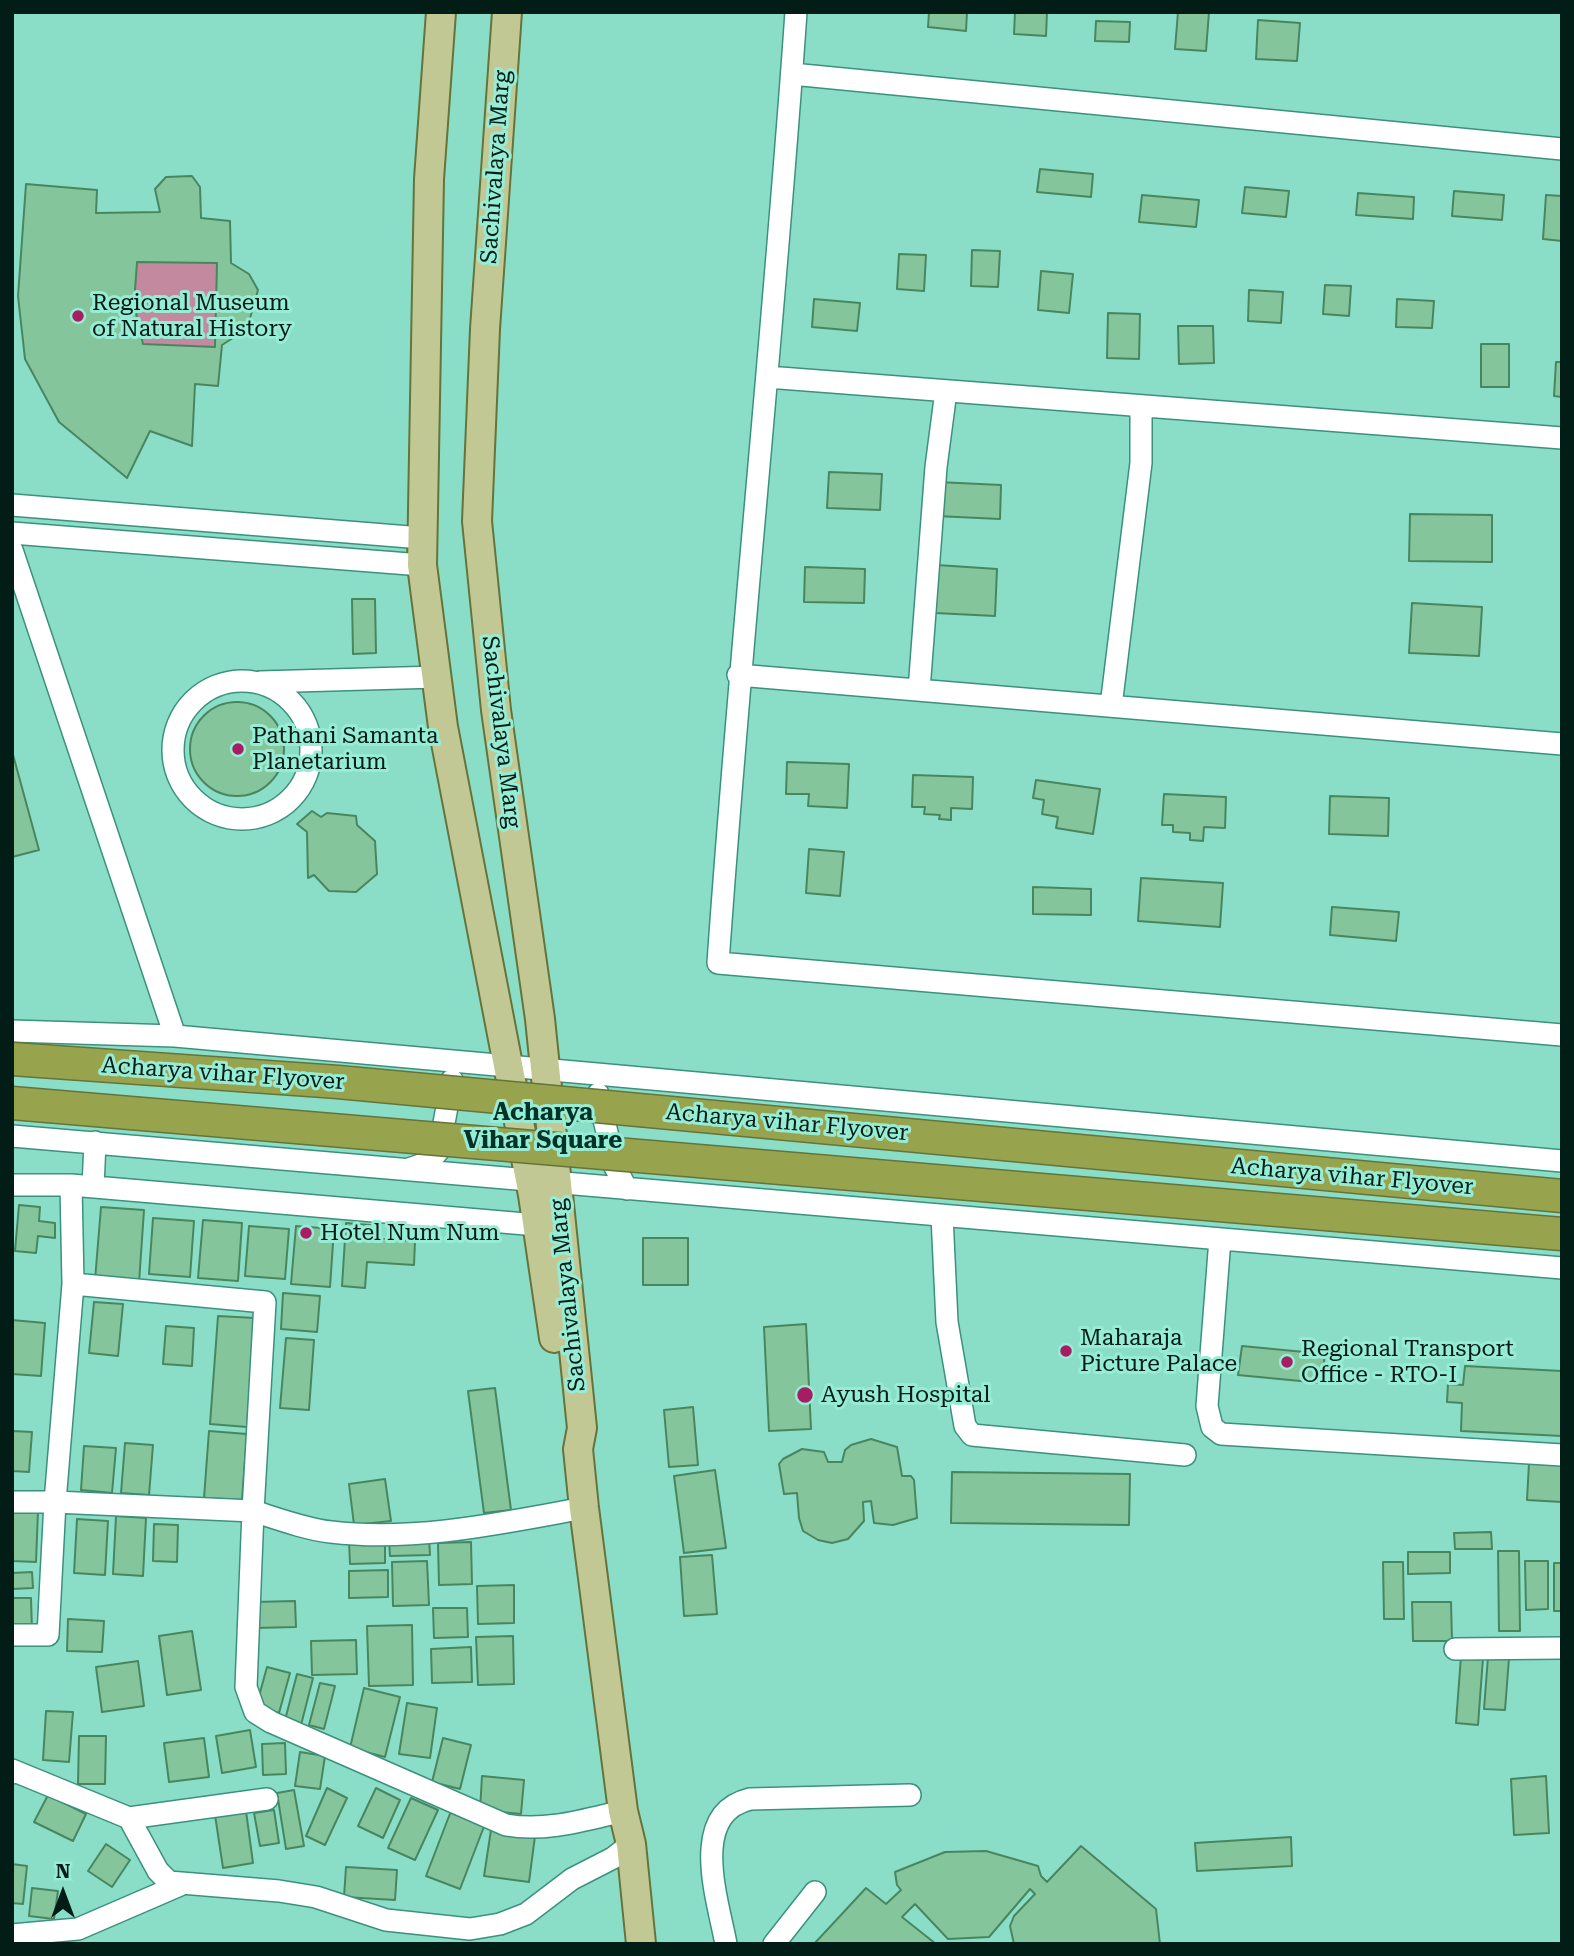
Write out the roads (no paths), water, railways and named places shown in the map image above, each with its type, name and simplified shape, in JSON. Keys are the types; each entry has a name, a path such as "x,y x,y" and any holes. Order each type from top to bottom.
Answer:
{"highway":[{"name":"Acharya vihar Flyover","path":"12,1059 447,1092 1562,1196"},
{"name":"Acharya vihar Flyover","path":"12,1103 1562,1234"}],"main road":[{"path":"441,12 429,179 422,551 437,677 506,1066 543,1179"},
{"name":"Sachivalaya Marg","path":"507,12 485,329 477,521 496,710 544,1068 543,1179 537,1225 568,1434 578,1450"},
{"name":"Sachivalaya Marg","path":"543,1179 582,1428 578,1450 584,1508 623,1811 631,1844 641,1944"}],"street":[{"path":"796,12 767,377 738,675 718,963 1562,1035"},
{"path":"792,74 1562,149"},
{"path":"767,377 1562,438"},
{"path":"919,690 936,467 946,391"},
{"path":"1111,706 1141,463 1141,406"},
{"path":"12,505 422,551"},
{"path":"12,533 422,551"},
{"path":"12,550 175,1036"},
{"path":"738,675 1562,744"},
{"path":"254,682 275,689 294,704 306,724 312,748 308,772 297,793 279,809 257,818 233,819 210,812 191,798 178,779 173,759 173,737 180,717 194,700 212,688 233,681 437,677"},
{"path":"12,1031 175,1036 1562,1161"},
{"path":"409,1169 429,1162 439,1150 453,1087 452,1061"},
{"path":"593,1074 615,1167 627,1189"},
{"path":"12,1136 234,1157 543,1179 627,1189 1562,1268"},
{"path":"93,1187 95,1142"},
{"path":"12,1185 71,1185 537,1225"},
{"path":"12,1635 48,1635 55,1502 73,1284 71,1185"},
{"path":"942,1216 947,1322 965,1426 972,1436 1185,1455"},
{"path":"1220,1239 1208,1406 1212,1427 1221,1434 1562,1455"},
{"path":"73,1284 265,1302 246,1686 255,1712 320,1744 506,1825 526,1828 567,1824 623,1811"},
{"path":"12,1502 253,1511 330,1532 380,1534 487,1525 584,1508"},
{"path":"1455,1649 1562,1648"},
{"path":"12,1773 12,1770 129,1818 267,1798"},
{"path":"726,1944 714,1879 712,1837 725,1811 734,1802 750,1798 910,1795"},
{"path":"129,1818 158,1871 169,1882 279,1891 316,1897 386,1920 470,1929 500,1924 526,1913 572,1879 613,1858 631,1844"},
{"path":"12,1935 78,1929 180,1885"},
{"path":"774,1944 815,1892"}],"place":[{"name":"Regional Museum of Natural History","path":"78,316"},
{"name":"Pathani Samanta Planetarium","path":"238,749"},
{"name":"Hotel Num Num","path":"306,1233"},
{"name":"Maharaja Picture Palace","path":"1066,1351"},
{"name":"Regional Transport Office - RTO-I","path":"1287,1362"},
{"name":"Ayush Hospital","path":"805,1395"}],"district":[{"name":"Acharya Vihar Square","path":"543,1127"}]}
